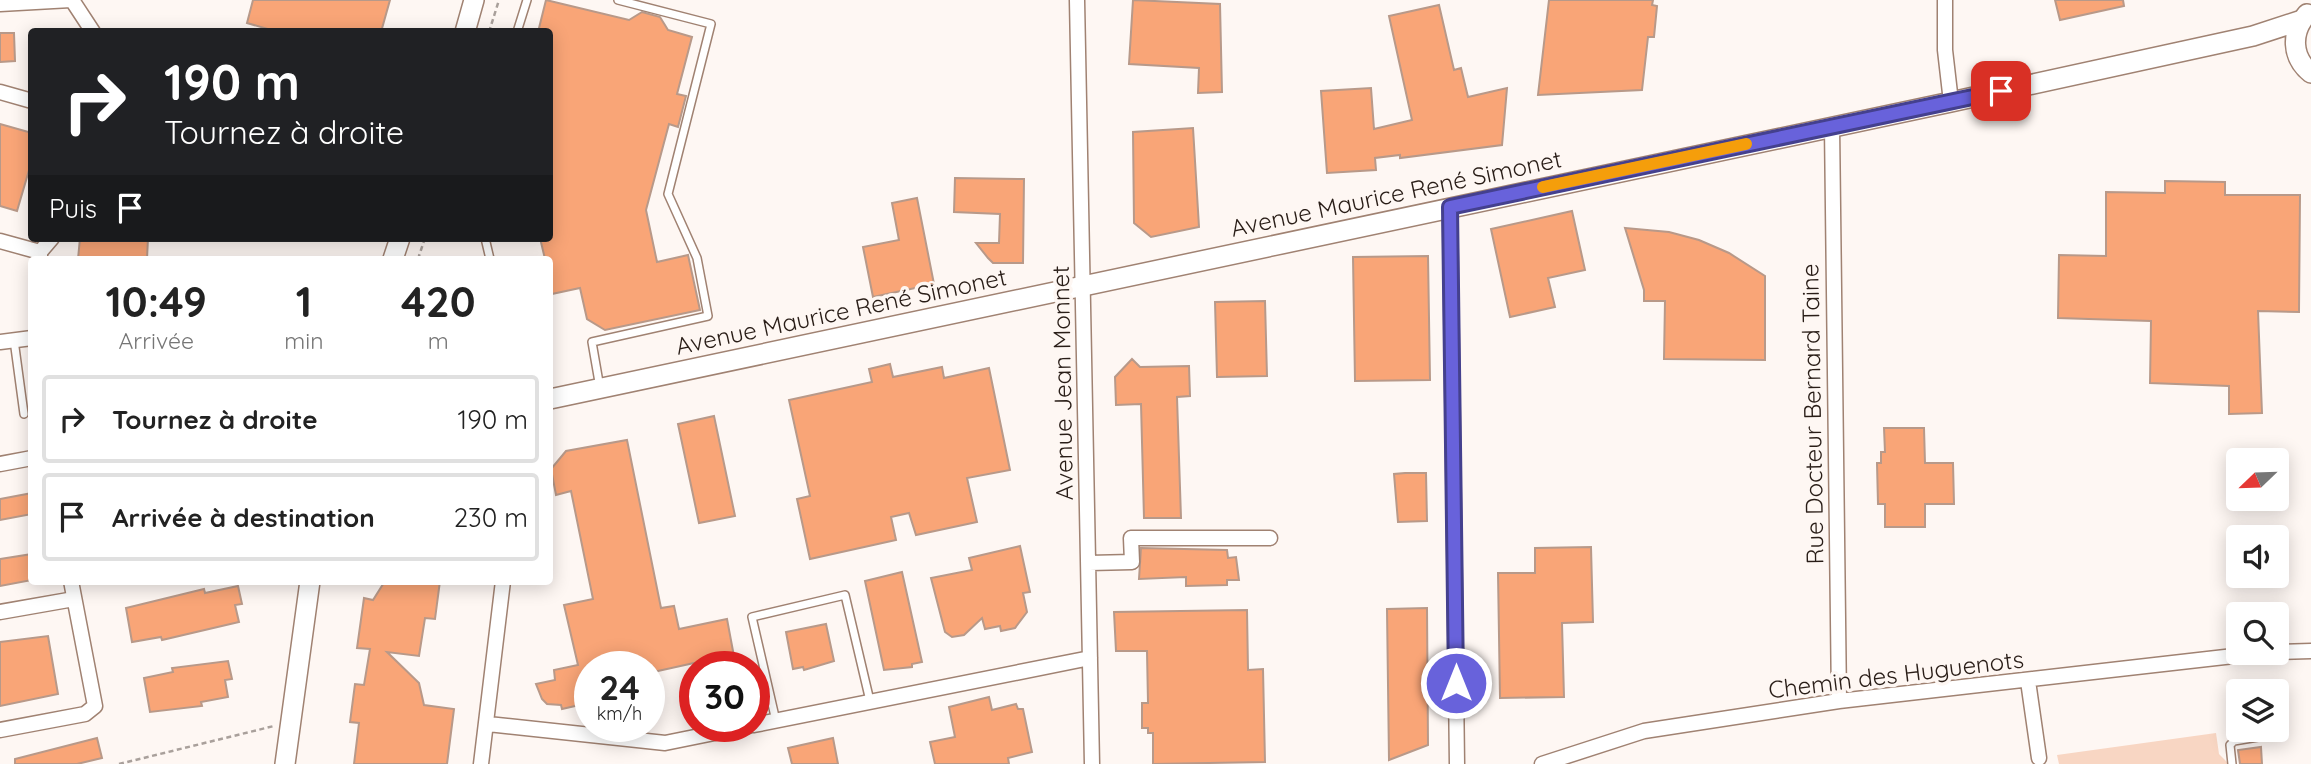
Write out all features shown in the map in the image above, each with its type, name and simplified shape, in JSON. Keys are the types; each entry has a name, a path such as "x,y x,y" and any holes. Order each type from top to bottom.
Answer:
{"street":[{"path":"0,4 72,0 90,28"},
{"path":"466,28 474,0"},
{"name":"Avenue Jean Monnet","path":"1077,0 1092,764"},
{"path":"1945,0 1945,50 1951,102"},
{"path":"2307,16 2295,36 2296,52 2311,73"},
{"name":"Avenue Maurice René Simonet","path":"553,398 1951,102 2253,36 2307,16"},
{"path":"2253,36 2296,52"},
{"path":"0,92 28,100"},
{"name":"Rue Docteur Bernard Taine","path":"1832,127 1839,701"},
{"path":"1450,207 1457,764"},
{"path":"0,241 40,255"},
{"path":"7,341 28,338"},
{"path":"0,464 28,459"},
{"path":"1089,563 1132,562 1131,538 1270,538"},
{"path":"0,730 85,714 95,706 72,585"},
{"path":"285,764 309,585"},
{"path":"481,764 488,724 503,585"},
{"path":"0,612 74,599"},
{"path":"2289,652 2311,651"},
{"name":"Chemin des Huguenots","path":"1542,764 1644,731 1839,701 2226,657"},
{"path":"770,722 1090,658"},
{"path":"2028,681 2039,761"},
{"path":"488,724 665,743 679,740"}],"lane":[{"path":"518,28 527,0"},
{"path":"600,388 592,342 708,316 697,258 668,194 711,24 618,0"},
{"path":"7,341 24,414"},
{"path":"776,721 752,617 845,595 870,701"},
{"path":"2232,764 2230,745 2233,742"}],"path":[{"path":"490,28 499,0"},
{"path":"120,764 290,722"}],"shaded area":[{"path":"2216,733 2219,754 2229,764 2059,764 2057,755"}],"building":[{"path":"253,0 390,0 382,28 264,28 247,23"},
{"path":"546,0 629,20 642,12 660,17 668,30 692,37 677,94 686,96 678,127 669,124 646,210 657,262 688,255 700,310 605,330 587,319 580,288 553,294 553,256 544,256 541,242 553,242 553,28 539,28"},
{"path":"1133,0 1220,4 1222,92 1198,93 1199,68 1129,64"},
{"path":"1549,0 1653,0 1652,5 1657,6 1654,37 1648,37 1642,90 1538,95"},
{"path":"2055,0 2123,0 2124,6 2060,20"},
{"path":"1439,5 1454,70 1461,68 1468,97 1507,88 1502,145 1400,158 1400,155 1375,158 1376,170 1327,173 1321,91 1371,88 1374,129 1412,120 1389,16"},
{"path":"0,33 14,33 15,61 0,62"},
{"path":"0,124 28,132 28,174 17,211 0,206"},
{"path":"1193,128 1199,227 1151,237 1134,223 1133,132"},
{"path":"955,178 1024,179 1023,263 993,263 976,243 999,243 1000,214 954,212"},
{"path":"2165,181 2225,182 2225,195 2300,195 2299,312 2258,311 2262,413 2229,414 2229,386 2150,383 2151,321 2058,318 2059,255 2106,256 2106,192 2165,193"},
{"path":"917,198 934,284 873,297 863,247 899,240 892,203"},
{"path":"1572,211 1585,270 1548,278 1555,307 1510,317 1491,229"},
{"path":"1625,228 1669,232 1699,240 1729,253 1765,276 1765,360 1664,359 1665,301 1644,301 1644,290"},
{"path":"80,242 148,242 147,256 78,256"},
{"path":"1428,256 1430,380 1355,381 1353,257"},
{"path":"1265,301 1267,376 1217,377 1215,302"},
{"path":"1132,359 1140,367 1189,366 1190,396 1177,397 1181,518 1144,518 1141,404 1116,405 1115,377"},
{"path":"890,364 893,377 942,367 944,378 989,368 1010,470 967,478 977,522 916,535 909,513 891,517 896,540 810,559 797,499 810,496 789,400 872,382 869,369"},
{"path":"714,416 735,516 699,523 678,424"},
{"path":"1884,428 1924,428 1925,463 1953,463 1954,504 1925,504 1925,527 1885,527 1885,504 1878,504 1877,463 1881,463 1881,452 1885,452"},
{"path":"627,440 661,608 674,606 679,629 727,619 733,651 679,651 679,666 665,669 665,651 575,651 564,605 593,599 571,491 556,495 553,467 566,451"},
{"path":"1426,473 1427,521 1398,522 1394,474"},
{"path":"28,494 28,515 0,520 0,499"},
{"path":"1020,546 1030,592 1023,593 1027,612 1015,628 1001,631 1000,626 985,629 982,618 964,635 952,637 945,632 931,578 972,570 969,558"},
{"path":"1591,547 1593,622 1562,623 1564,697 1500,698 1498,573 1535,573 1535,548"},
{"path":"1141,548 1227,550 1228,558 1236,557 1239,580 1227,580 1227,585 1186,586 1186,577 1139,579"},
{"path":"28,555 28,581 0,586 0,559"},
{"path":"902,572 922,662 912,664 912,667 884,670 865,581"},
{"path":"382,585 439,585 435,619 425,618 419,656 387,652 419,683 424,705 454,709 447,764 354,764 359,723 350,722 355,684 364,685 370,649 357,648 364,598 373,600"},
{"path":"238,586 242,604 235,605 239,622 162,640 161,637 132,642 126,608 204,589 205,593"},
{"path":"1427,608 1428,745 1389,760 1387,609"},
{"path":"1247,610 1248,670 1263,669 1265,762 1153,764 1153,733 1148,733 1148,728 1142,728 1142,703 1148,703 1147,651 1116,651 1114,612"},
{"path":"826,624 834,661 804,670 803,667 793,669 786,632"},
{"path":"48,636 58,694 0,706 0,642"},
{"path":"228,661 232,679 225,680 228,697 201,702 202,706 150,712 144,678 173,672 172,668"},
{"path":"574,666 574,706 562,709 561,705 547,704 542,699 536,684 555,680 554,670"},
{"path":"989,697 992,710 1016,704 1018,709 1023,709 1032,752 1008,758 1009,764 935,764 930,742 955,737 949,707"},
{"path":"97,738 102,758 77,764 15,764 15,759"},
{"path":"833,738 838,764 792,764 788,748"},
{"path":"2261,747 2262,764 2240,764 2238,750"}],"slow traffic":[{"path":"1543,187 1746,144"}],"route":[{"path":"1456,683 1450,207 2001,91"}]}
